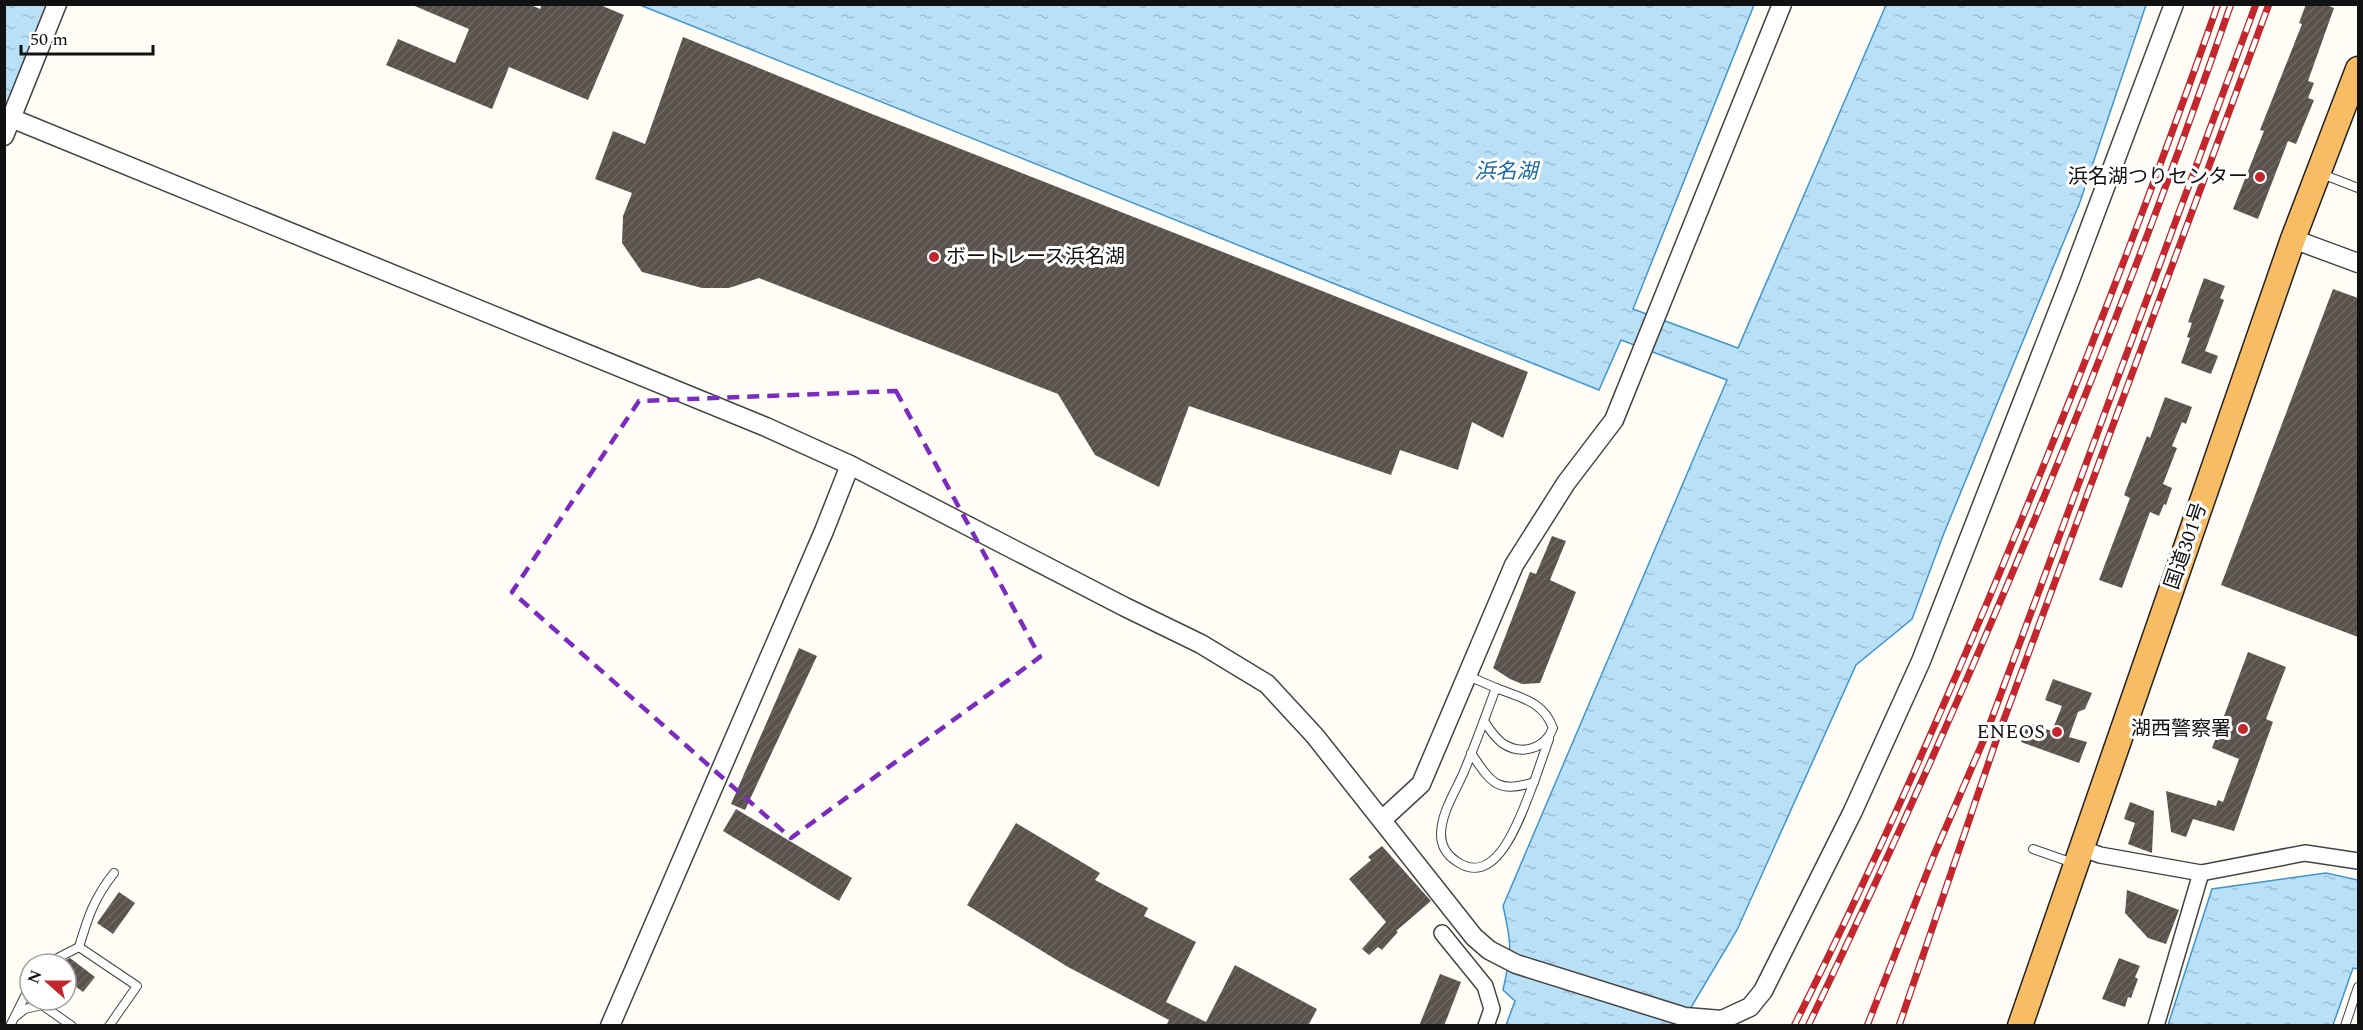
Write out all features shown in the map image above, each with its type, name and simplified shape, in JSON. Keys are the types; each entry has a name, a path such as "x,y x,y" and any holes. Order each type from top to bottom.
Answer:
{"highway":[{"name":"国道301号","path":"2020,1026 2292,239 2358,69"}],"street":[{"path":"4,136 57,4"},
{"path":"1383,819 1421,784 1514,565 1566,483 1614,420 1782,4"},
{"path":"11,118 766,427 850,465 1201,644 1267,684 1315,736 1383,819 1474,937 1489,950 1516,964 1685,1017 1723,1023 1750,1006 1763,991 1853,811 1921,661 2069,283 2174,4"},
{"path":"2292,239 2358,262"},
{"path":"609,1025 819,542 850,465"},
{"path":"2078,856 2100,855 2201,873 2263,859 2305,853 2358,861"},
{"path":"2156,1026 2201,873"},
{"path":"1442,933 1485,986 1492,1009 1486,1026"}],"lane":[{"path":"2318,173 2358,188"},
{"path":"1466,675 1540,706 1548,716 1553,728 1510,841 1502,853 1492,861 1473,867 1463,865 1447,852 1442,844 1441,833 1452,796 1496,688"},
{"path":"1484,721 1504,744 1519,750 1531,749 1549,739"},
{"path":"1471,753 1486,776 1499,786 1520,787 1534,782"},
{"path":"2033,849 2078,856"},
{"path":"69,952 79,947 99,891 114,873"},
{"path":"79,947 137,986 109,1026"},
{"path":"2345,1026 2358,987"},
{"path":"16,1016 25,1009 42,1005 72,1026"},
{"path":"10,1026 18,1012"}],"highlighted area":[{"path":"896,391 1040,657 791,838 512,592 639,401"}],"water":[{"path":"5,5 48,5 5,113"},
{"name":"浜名湖","path":"640,5 1754,5 1633,309 1738,348 1886,5 2146,5 2080,202 1944,533 1912,619 1856,665 1737,930 1680,1026 1506,1025 1515,1001 1503,990 1510,948 1503,906 1727,380 1621,340 1599,390"},
{"path":"2326,873 2358,880 2358,969 2353,968 2333,1025 2168,1025 2212,889"}],"building":[{"path":"410,4 529,4 540,9 542,4 598,4 624,15 588,100 509,67 492,109 386,65 398,39 455,63 469,29"},
{"path":"2306,4 2324,4 2334,8 2308,81 2314,83 2308,98 2314,100 2296,144 2288,141 2258,219 2233,209 2264,131 2260,130 2302,24 2299,23"},
{"name":"ボートレース浜名湖","path":"683,37 872,114 1528,372 1503,438 1472,422 1458,470 1400,450 1391,475 1189,406 1159,487 1095,455 1058,394 759,278 729,288 702,288 642,272 622,243 623,216 632,193 595,179 613,131 645,144"},
{"path":"2204,278 2225,286 2220,298 2224,300 2205,351 2218,356 2211,374 2181,363 2190,338 2187,337 2192,323 2188,322"},
{"path":"2333,289 2358,298 2358,637 2221,585"},
{"path":"2165,397 2192,407 2186,424 2182,422 2172,446 2177,448 2163,484 2172,488 2166,505 2164,504 2159,516 2150,512 2122,588 2099,580 2130,498 2124,495 2147,436 2150,438"},
{"path":"1552,536 1566,541 1550,580 1576,592 1540,683 1522,684 1493,668 1530,572 1536,574"},
{"path":"799,648 817,656 745,810 731,804"},
{"path":"2248,652 2286,667 2266,719 2273,722 2234,831 2193,819 2186,837 2171,832 2166,791 2216,806 2218,800 2223,802 2239,759 2212,748"},
{"path":"2053,679 2092,693 2085,709 2078,712 2069,737 2087,742 2079,763 2021,742 2028,723 2052,731 2062,706 2045,700"},
{"path":"2130,802 2154,811 2152,853 2128,844 2135,823 2124,819"},
{"path":"736,809 852,878 839,901 723,831"},
{"path":"1016,823 1100,873 1095,880 1148,908 1144,916 1196,942 1166,1002 1206,1022 1235,965 1317,1009 1308,1026 1166,1026 1169,1020 1068,967 967,905"},
{"path":"1382,846 1431,901 1396,931 1398,932 1382,950 1378,947 1369,955 1362,949 1386,922 1349,879 1371,860 1368,857"},
{"path":"2127,890 2179,910 2166,944 2148,938 2125,913"},
{"path":"119,892 135,903 113,934 97,923"},
{"path":"2119,958 2140,966 2135,977 2138,979 2125,1007 2102,999"},
{"path":"78,964 95,977 83,992 78,988"},
{"path":"1440,974 1461,982 1444,1026 1419,1026"}],"railway":[{"path":"1794,1026 1894,817 2016,533 2112,291 2218,4"},
{"path":"1808,1026 1925,775 2034,521 2136,264 2231,4"},
{"path":"1867,1026 1934,855 1985,737 2256,4"},
{"path":"1899,1026 1996,741 2269,4"}],"place":[{"name":"浜名湖つりセンター","path":"2260,177"},
{"name":"ボートレース浜名湖","path":"934,257"},
{"name":"湖西警察署","path":"2243,729"},
{"name":"ENEOS","path":"2057,732"}]}
